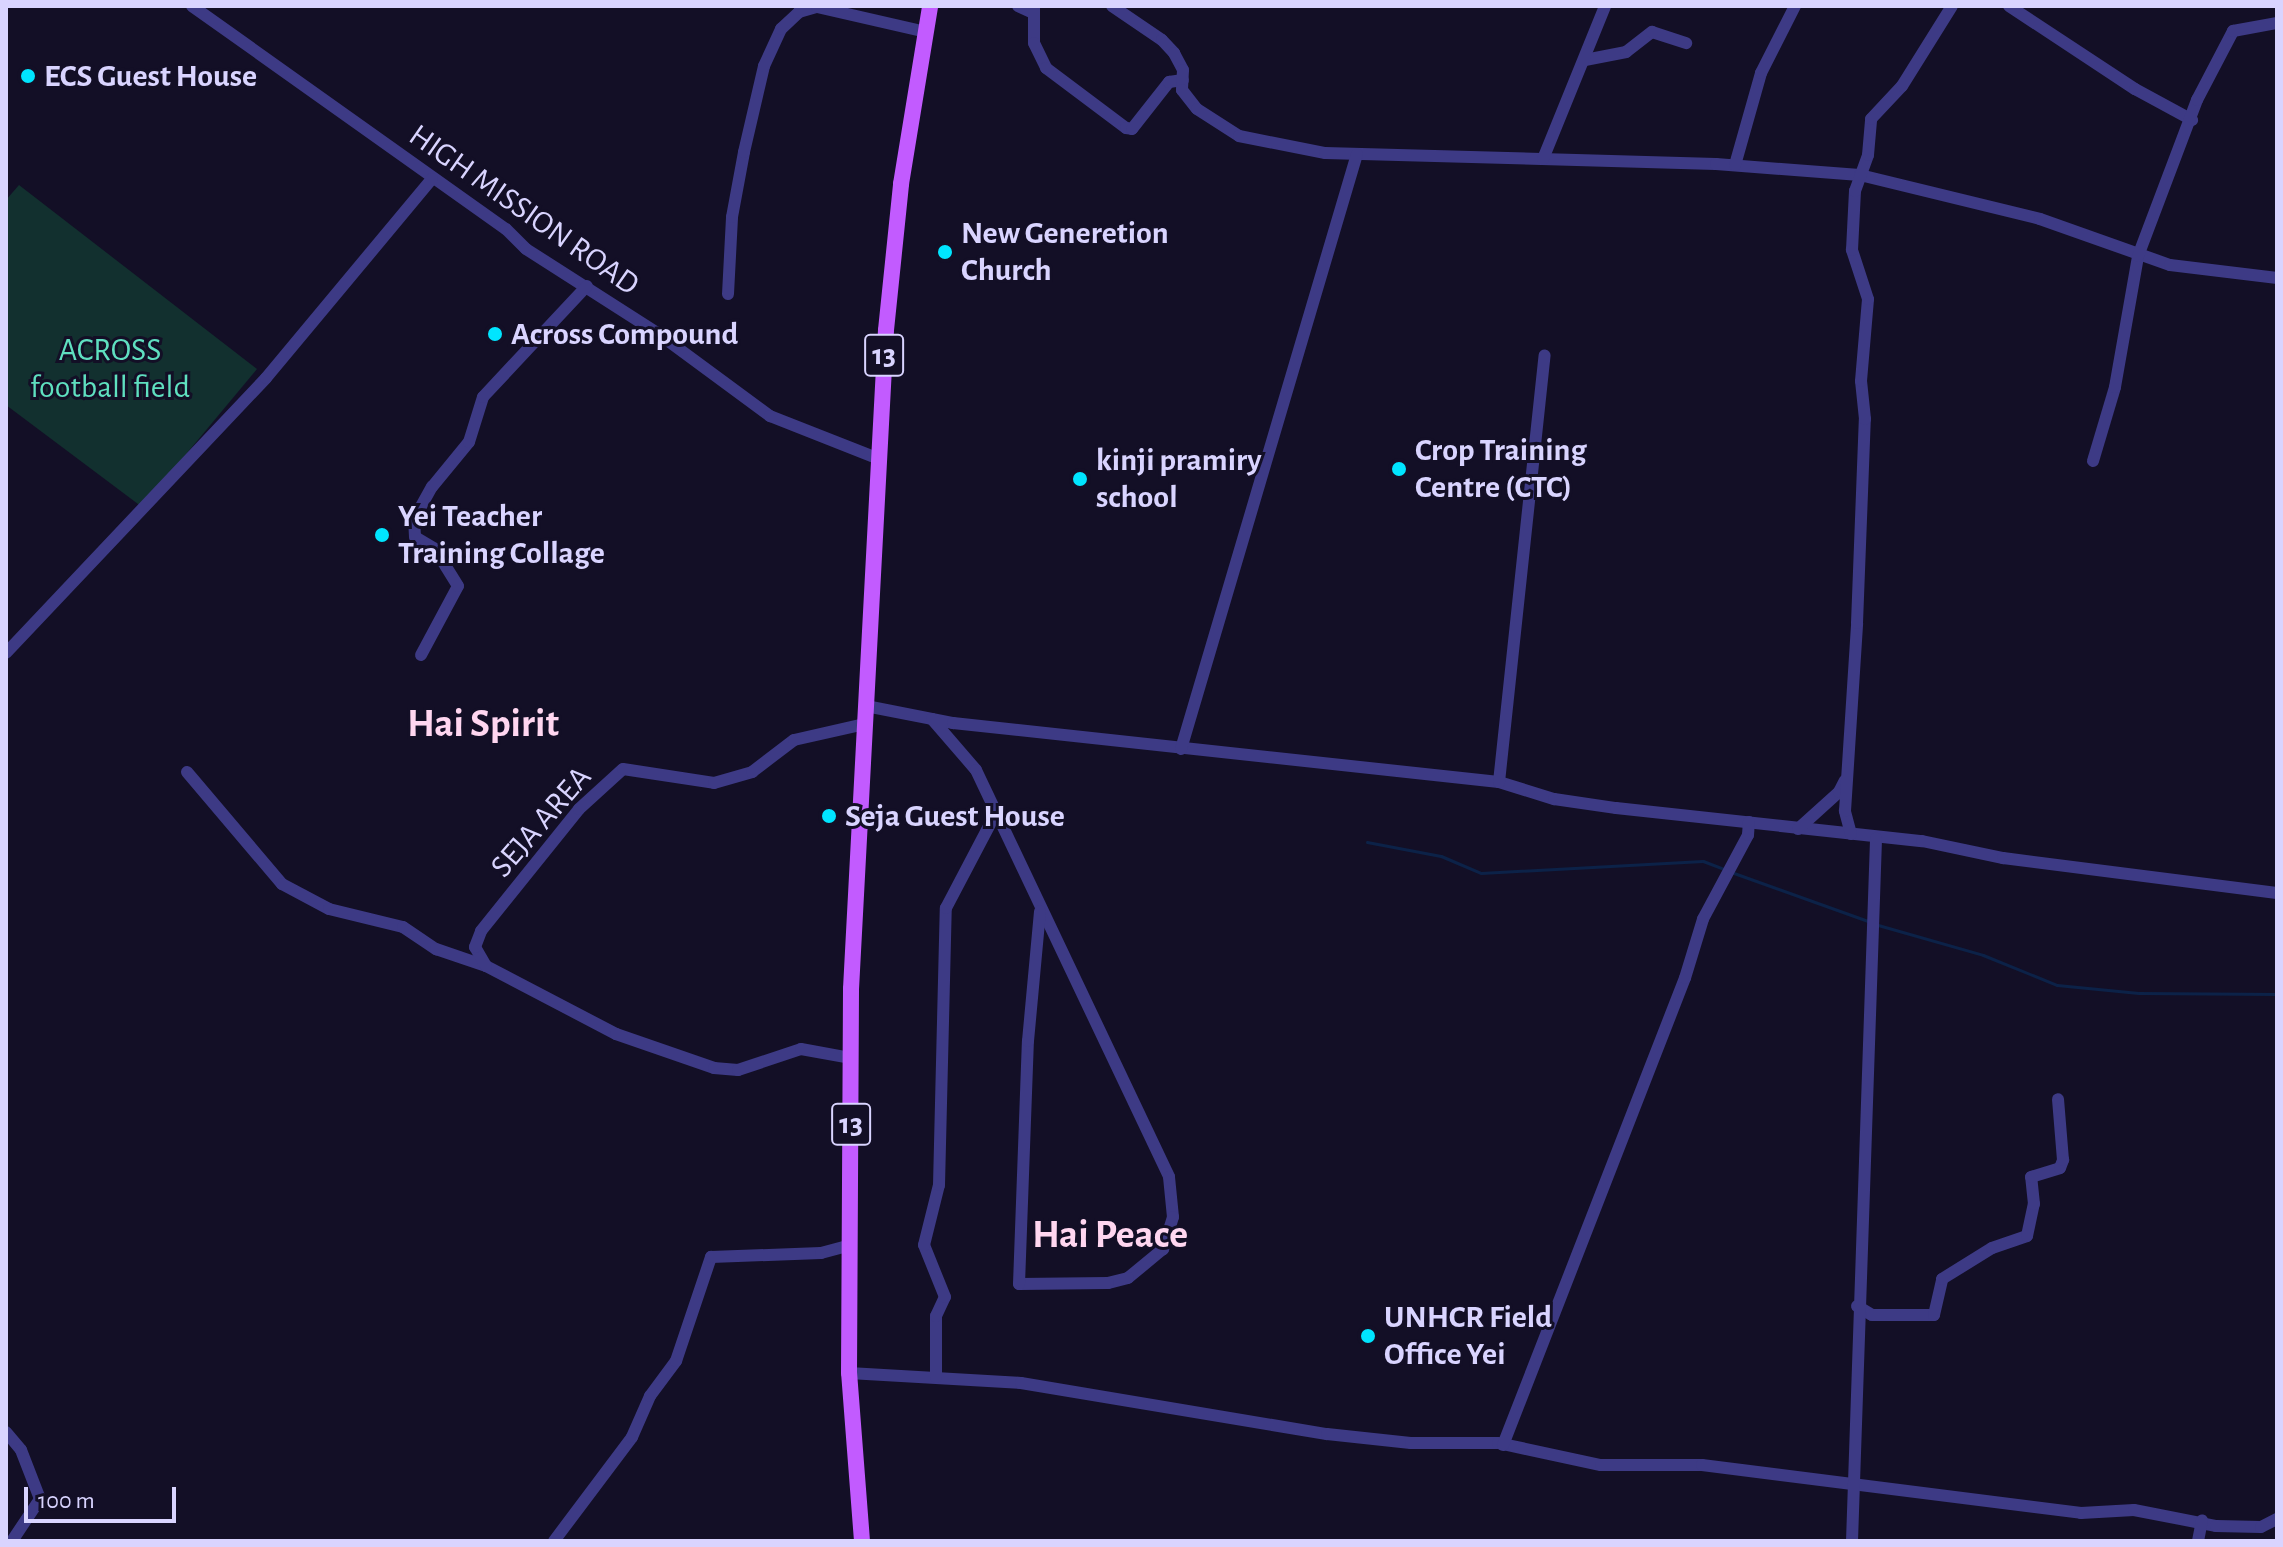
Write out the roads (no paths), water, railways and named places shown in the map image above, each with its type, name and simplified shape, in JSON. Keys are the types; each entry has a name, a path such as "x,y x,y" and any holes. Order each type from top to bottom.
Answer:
{"main road":[{"name":"13","path":"862,1541 849,1373 851,1058 870,553 895,228 930,6"}],"street":[{"name":"HIGH MISSION ROAD","path":"192,6 506,229 526,249 587,286 770,416 879,459"},
{"path":"1018,6 1034,10 1034,43 1046,68 1126,128 1132,129 1169,82 1183,80"},
{"path":"1112,6 1174,53 1183,80 1182,90 1197,109 1239,136 1325,153 1735,165 1860,175 2040,219 2138,256 2277,278"},
{"path":"1543,159 1605,6"},
{"path":"1735,165 1761,73 1795,6"},
{"path":"1851,834 1845,811 1868,299 1852,250 1860,175 1871,119 1902,86 1952,6"},
{"path":"2009,6 2135,89 2192,120"},
{"path":"728,294 732,217 744,152 764,66 781,29 799,12 817,7 926,32"},
{"path":"2093,461 2115,387 2138,256 2160,189 2192,120 2211,66 2233,31 2277,23"},
{"path":"1585,60 1626,52 1652,32 1686,43"},
{"path":"1181,749 1357,154"},
{"path":"6,653 266,378 432,179"},
{"path":"421,655 458,586 435,549 415,537 414,519 432,487 469,442 483,397 587,286"},
{"path":"1499,782 1545,355"},
{"path":"866,706 932,719 1181,749 1499,782 1554,799 1851,834 2277,893"},
{"path":"932,719 976,770 1040,912 1169,1177 1173,1217 1163,1249 1128,1278 1108,1283 1019,1284 1025,1095 1040,912"},
{"name":"SEJA AREA","path":"486,966 475,947 481,931 579,809 623,769 714,783 752,772 794,740 865,724"},
{"path":"187,772 282,884 329,909 403,927 436,949 486,966 616,1034 714,1068 738,1070 801,1049 851,1058"},
{"path":"1798,829 1839,792 1847,776"},
{"path":"936,1377 936,1316 945,1297 924,1245 939,1185 946,908 997,811"},
{"path":"1503,1445 1685,978 1703,919 1748,835 1749,822"},
{"path":"1852,1541 1857,1306 1876,838"},
{"path":"1857,1306 1872,1315 1934,1315 1942,1279 1992,1248 2027,1236 2034,1204 2031,1177 2060,1168 2063,1160 2058,1099"},
{"path":"554,1541 632,1437 650,1396 676,1361 711,1257 821,1253 850,1245"},
{"path":"849,1373 1050,1387 1167,1411 1327,1434 1503,1445 1601,1465 1702,1465 2081,1513 2134,1510 2202,1520 2216,1526 2261,1527 2277,1519"},
{"path":"6,1432 21,1450 40,1499 12,1541"},
{"path":"2198,1541 2202,1520"}],"waterway":[{"path":"1367,842 1441,856 1481,873 1703,861 1724,869"},
{"path":"1731,872 1871,922"},
{"path":"1878,925 1983,955 2057,985 2139,993 2277,994"}],"place":[{"name":"ECS Guest House","path":"28,76"},
{"name":"New Generetion Church","path":"945,252"},
{"name":"Across Compound","path":"495,334"},
{"name":"Crop Training Centre (CTC)","path":"1399,469"},
{"name":"kinji pramiry school","path":"1080,479"},
{"name":"Yei Teacher Training Collage","path":"382,535"},
{"name":"Seja Guest House","path":"829,816"},
{"name":"UNHCR Field Office Yei","path":"1368,1336"}],"district":[{"name":"Hai Spirit","path":"483,724"},
{"name":"Hai Peace","path":"1110,1235"}],"park label":[{"name":"ACROSS football field","path":"110,370"}]}
